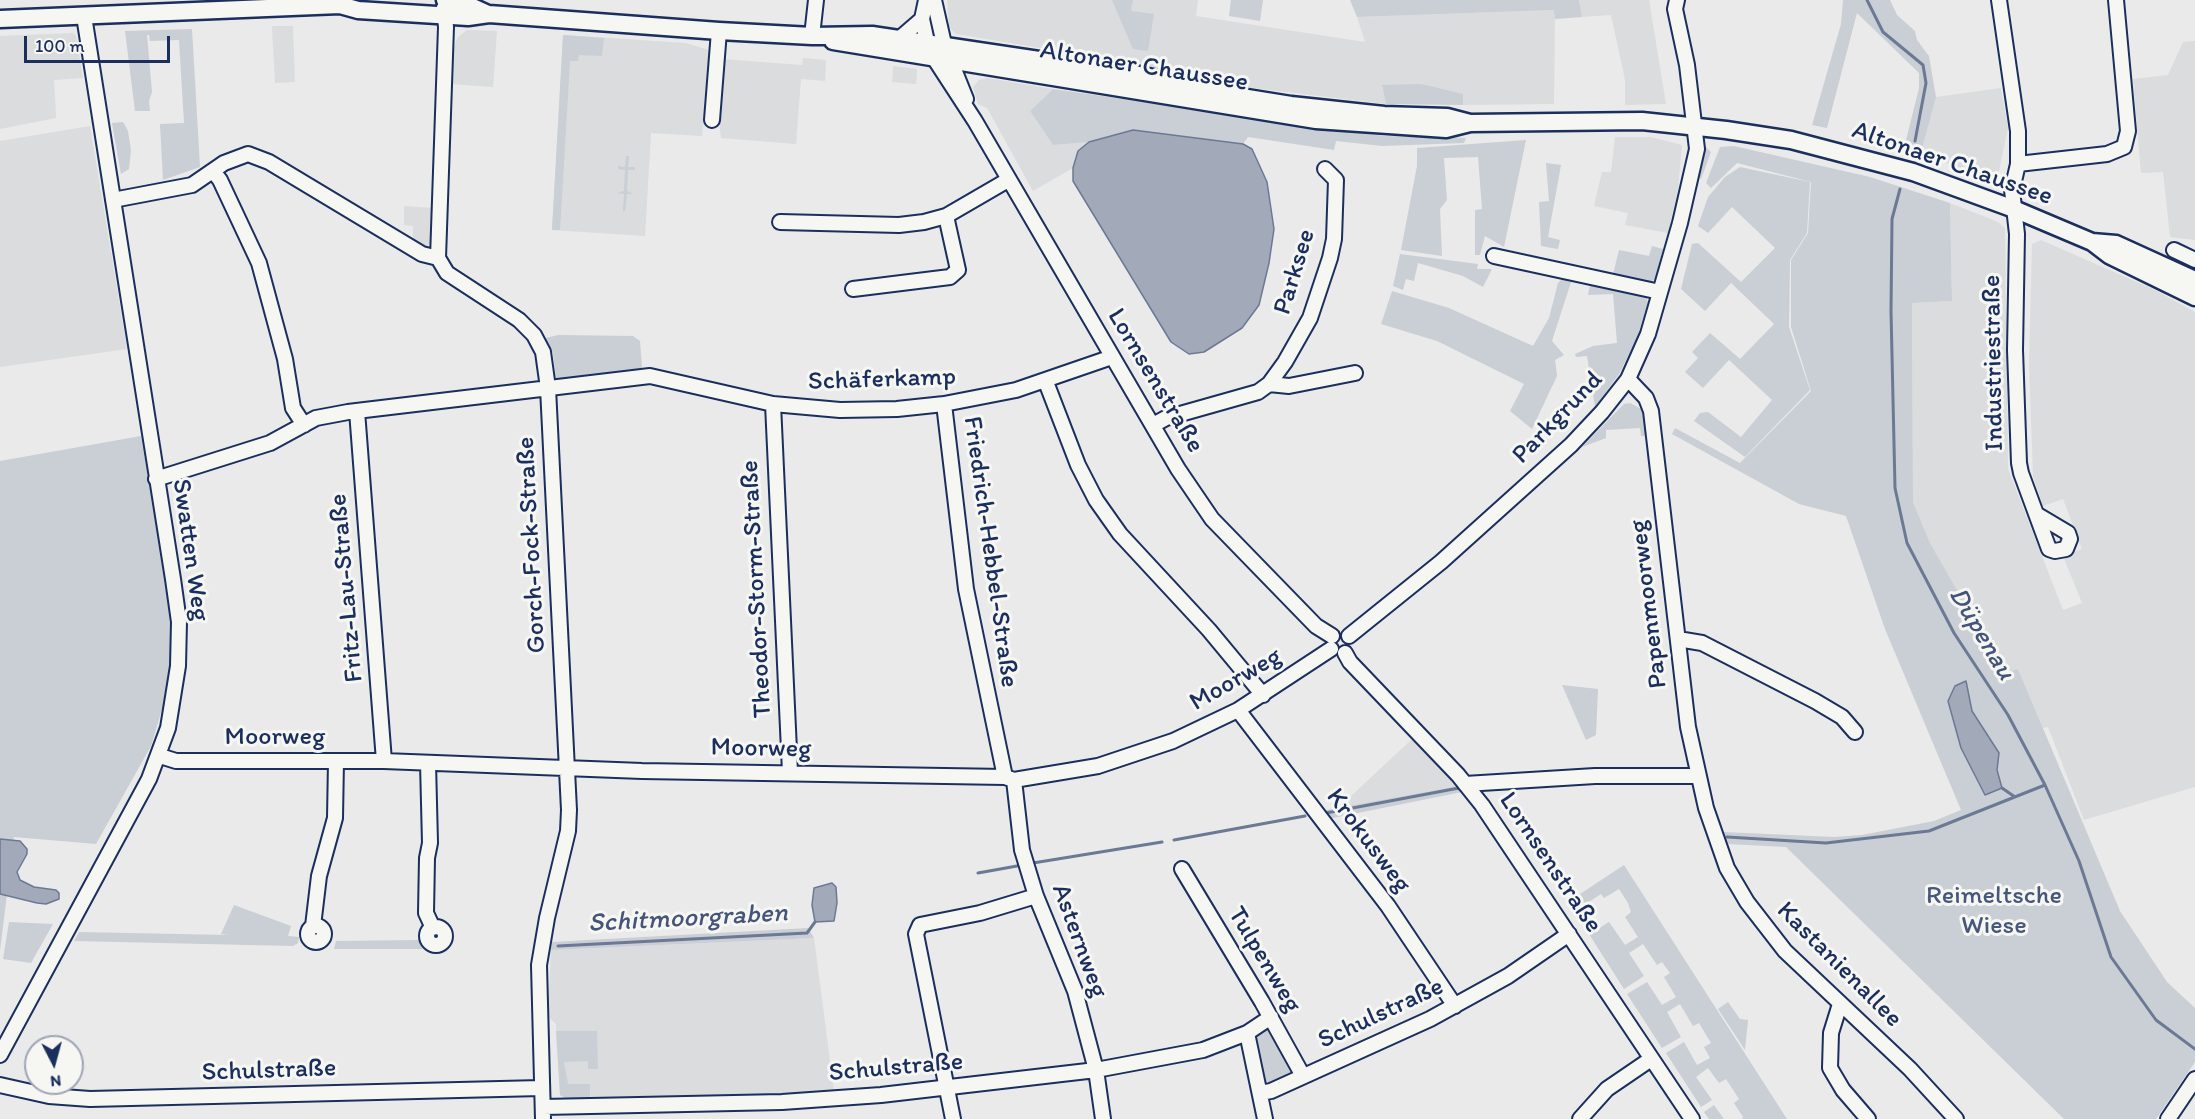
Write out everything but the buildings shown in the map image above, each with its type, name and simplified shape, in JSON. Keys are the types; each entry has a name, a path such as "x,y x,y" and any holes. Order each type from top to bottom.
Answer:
{"main road":[{"name":"Altonaer Chaussee","path":"0,19 84,16 212,5 343,2 358,10 444,5 468,17 489,14 812,36 859,34 944,44 1139,75 1235,96 1291,105 1384,115 1447,117 1470,123"},
{"name":"Altonaer Chaussee","path":"812,36 858,46 1316,120 1446,129 1470,123 1622,121 1694,126 1791,140 1863,157 1913,172 2014,209 2092,242 2109,255 2195,297"},
{"name":"Altonaer Chaussee","path":"2092,242 2116,244 2195,279"}],"street":[{"path":"812,36 816,0"},
{"path":"900,38 922,19 926,0"},
{"name":"Lornsenstraße","path":"934,0 944,44 975,121"},
{"name":"Parkgrund","path":"1348,636 1449,555 1565,450 1602,412 1628,379 1648,334 1697,149 1687,65 1675,9 1677,0"},
{"name":"Industriestraße","path":"1999,0 2018,131 2018,164 2012,190 2019,463 2036,514"},
{"path":"2018,164 2107,154 2124,147 2128,131 2116,0"},
{"path":"113,200 192,185 240,155 257,156 422,254 438,258 444,5"},
{"name":"Swatten Weg","path":"0,1055 160,756 174,702 179,622 84,16"},
{"name":"Lornsenstraße","path":"922,19 933,58 975,121 1112,357 1212,519 1332,643"},
{"path":"712,120 720,31"},
{"path":"933,58 944,44"},
{"name":"Parksee","path":"1269,384 1310,318 1330,258 1334,239 1336,180 1325,169"},
{"path":"213,171 220,180 259,263 285,359 293,408 304,425"},
{"path":"780,222 899,225 946,216 1008,180"},
{"path":"853,288 950,277 958,270 946,216"},
{"path":"2174,250 2195,260"},
{"path":"1494,256 1660,292"},
{"name":"Gorch-Fock-Straße","path":"438,258 452,277 519,320 534,335 543,352 548,388 569,769 568,831 547,918 539,965 543,1113"},
{"name":"Schäferkamp","path":"156,479 270,443 324,416 357,411 650,376 773,404 864,410 944,404 1046,382 1112,357"},
{"path":"1153,425 1166,418 1258,392 1269,384 1289,386 1355,373"},
{"name":"Papenmoorweg","path":"1628,379 1646,398 1651,411 1688,726 1698,776 1713,828"},
{"path":"1046,382 1078,465 1096,500 1120,534 1209,630 1263,695"},
{"name":"Theodor-Storm-Straße","path":"773,404 790,772"},
{"name":"Friedrich-Hebbel-Straße","path":"944,404 966,589 1009,779"},
{"name":"Fritz-Lau-Straße","path":"357,411 384,761"},
{"path":"1342,633 1348,636 1351,645 1346,653 1336,654 1332,643 1342,633"},
{"path":"1678,639 1702,643 1815,701 1842,717 1855,732"},
{"name":"Moorweg","path":"160,756 176,760 384,761 569,769 790,772 808,775 1009,779 1098,766 1127,759 1173,741 1238,710 1263,695 1332,643"},
{"name":"Lornsenstraße","path":"1346,653 1350,662 1374,689 1465,784 1499,828 1692,1119"},
{"name":"Krokusweg","path":"1238,710 1388,906 1455,1006"},
{"path":"313,926 319,876 335,818 336,761"},
{"path":"428,763 430,843 427,858 426,914 433,928"},
{"path":"1465,784 1595,776 1698,776"},
{"name":"Asternweg","path":"1009,779 1022,850 1036,896 1075,991 1096,1070 1103,1119"},
{"name":"Kastanienallee","path":"1713,828 1727,868 1761,922 1785,951 1840,1005 1911,1069 1956,1119"},
{"name":"Tulpenweg","path":"1182,869 1271,1017 1303,1076"},
{"path":"953,1119 916,934 920,925 989,911 1036,896"},
{"name":"Schulstraße","path":"1260,1093 1271,1091 1455,1006 1508,976 1569,934"},
{"path":"1840,1005 1831,1033 1830,1068 1843,1090 1868,1119"},
{"name":"Schulstraße","path":"543,1113 752,1104 948,1087 1096,1070 1203,1050 1247,1033 1271,1017"},
{"path":"1247,1033 1265,1119"},
{"path":"1580,1119 1607,1089 1651,1059"},
{"path":"2168,1119 2195,1079"},
{"name":"Schulstraße","path":"0,1085 49,1096 90,1099 542,1088"}],"shaded area":[{"path":"947,0 1198,0 1196,16 1365,42 1357,17 1555,10 1554,104 1463,105 1463,94 1382,85 1386,104 1253,88 1137,64 956,34 949,27"},
{"path":"1579,0 1649,0 1666,104 1625,105 1625,80 1611,15 1582,17"},
{"path":"272,26 293,26 295,82 275,83"},
{"path":"467,30 497,31 493,87 451,84 453,49 458,37"},
{"path":"73,33 76,36 83,78 54,80 56,118 0,129 0,36"},
{"path":"563,35 686,43 709,50 702,136 651,133 645,236 552,230"},
{"path":"2195,41 2195,240 2170,237 2163,172 2141,173 2133,79 2168,75 2183,42"},
{"path":"803,58 826,60 825,81 801,79 796,144 721,138 718,113 722,59 802,65"},
{"path":"893,66 917,69 916,84 892,82"},
{"path":"987,78 1053,89 1030,111 1053,145 1089,142 1078,151 1073,168 1033,191 987,108 978,104 973,87 979,80"},
{"path":"2001,88 2008,128 1999,171 1991,177 1978,176 1921,153 1936,97"},
{"path":"90,126 127,349 0,367 0,141"},
{"path":"1615,137 1651,137 1682,145 1678,189 1668,233 1625,225 1628,213 1594,206 1602,172 1611,172"},
{"path":"1950,203 1998,222 2005,228 2008,469 2063,610 2082,603 2063,556 2082,549 2063,499 2043,506 2033,476 2029,364 2032,244 2041,240 2155,290 2195,312 2195,787 2084,820 2048,727 2043,728 2018,669 1999,675 1984,637 1930,543 1913,502 1912,303 1952,301"},
{"path":"404,206 433,208 431,243 423,249 413,243 413,226 404,225"},
{"path":"1412,739 1458,786 1350,806 1349,798"},
{"path":"814,938 834,1091 759,1096 567,1099 560,1095 556,1024 548,1016 551,950"}],"green space":[{"path":"1112,0 1133,0 1131,11 1154,14 1148,51 1133,49"},
{"path":"1231,0 1263,0 1260,21 1229,16"},
{"path":"1350,0 1579,0 1582,17 1555,19 1554,10 1357,17"},
{"path":"1843,0 1890,0 1897,15 1915,31 1917,40 1929,56 1936,97 1921,153 1904,148 1919,88 1919,73 1857,13 1827,128 1812,125 1841,24"},
{"path":"192,29 200,167 163,180 160,124 184,123 179,40 150,41 147,35 152,92 149,101 150,111 135,111 125,31"},
{"path":"563,35 604,38 602,56 579,55 578,61 570,61 560,230 552,230"},
{"path":"1421,84 1463,94 1463,105 1386,104 1382,85"},
{"path":"1053,89 1384,136 1466,138 1464,143 1382,146 1336,141 1334,150 1248,137 1243,144 1133,130 1089,142 1053,145 1030,111"},
{"path":"123,122 128,131 131,150 129,169 121,174 112,123"},
{"path":"1526,140 1504,247 1485,236 1480,255 1475,255 1475,210 1482,209 1478,157 1444,158 1447,200 1440,209 1442,256 1401,250 1417,166 1417,148"},
{"path":"1705,146 1711,152 1701,179 1699,177 1701,154"},
{"name":"Reimeltsche Wiese","path":"1734,146 1870,177 1950,203 1952,301 1912,303 1913,502 1930,543 1984,637 1999,674 2018,669 2120,911 2167,982 2195,1008 2195,1062 2156,1119 2064,1119 1786,847 1728,844 1723,832 1834,837 1862,835 1934,821 1961,810 1885,629 1846,516 1799,504 1672,434 1675,428 1740,463 1811,391 1791,327 1791,260 1808,233 1811,182 1737,163 1711,188 1706,183 1720,147","holes":["1966,682 1972,711 1999,753 1997,770 2002,788 1955,686"]},
{"path":"626,156 629,156 628,167 635,167 635,170 628,170 627,191 633,194 627,194 625,211 623,211 624,194 617,193 624,191 625,170 618,169 618,166 625,167"},
{"path":"1546,163 1561,165 1548,237 1560,240 1558,249 1541,246 1539,202 1549,201"},
{"path":"1740,167 1810,182 1807,233 1790,260 1789,327 1810,390 1745,457 1694,421 1700,413 1708,412 1741,437 1772,400 1729,360 1703,388 1685,372 1698,358 1692,352 1710,333 1740,359 1774,324 1731,283 1705,311 1681,289 1692,244 1698,243 1741,282 1775,248 1732,207 1708,233 1698,226 1708,197 1725,177"},
{"path":"1652,246 1663,249 1655,279 1651,282 1613,274 1619,250 1649,256"},
{"path":"1400,254 1478,264 1477,269 1492,269 1483,287 1463,276 1418,263 1414,281 1406,279 1403,290 1393,286"},
{"path":"1562,279 1571,282 1552,341 1564,355 1555,360 1557,376 1532,429 1510,411 1524,384 1437,341 1381,324 1392,291 1449,308 1533,346 1549,318 1558,283"},
{"path":"1590,285 1644,293 1648,302 1637,338 1619,374 1595,407 1587,356 1576,357 1575,354 1593,346 1617,343 1613,294 1588,295"},
{"path":"558,335 633,336 640,341 642,367 636,373 561,381 556,379 553,353 546,338"},
{"path":"1630,403 1641,409 1647,436 1641,436 1640,428 1606,430 1606,438 1582,447 1624,404"},
{"path":"141,436 174,629 168,689 151,746 96,844 14,837 0,951 0,461"},
{"path":"1562,685 1598,689 1596,735 1586,740"},
{"path":"1458,786 1462,792 1328,819 1321,811"},
{"path":"1624,865 1787,1119 1742,1119 1734,1103 1739,1099 1726,1079 1719,1083 1708,1068 1696,1077 1712,1100 1701,1107 1666,1053 1684,1042 1697,1065 1710,1058 1704,1047 1711,1043 1699,1023 1693,1026 1680,1004 1667,1012 1681,1037 1662,1048 1627,994 1647,982 1662,1005 1676,997 1664,977 1670,973 1662,962 1657,965 1643,944 1629,953 1644,976 1624,989 1589,934 1609,922 1625,945 1638,937 1625,917 1631,912 1619,889 1604,898 1601,894 1578,909 1571,900"},
{"path":"234,905 291,926 288,936 299,937 298,943 293,946 74,941 79,932 229,935 221,934"},
{"path":"9,922 53,924 31,963 3,959"},
{"path":"808,928 814,938 551,950 552,942"},
{"path":"421,940 422,949 334,949 336,941"},
{"path":"1728,1002 1740,1019 1748,1020 1745,1050 1718,1009"},
{"path":"1267,1028 1272,1029 1293,1068 1287,1078 1272,1085 1264,1082 1260,1076 1253,1037 1255,1033"},
{"path":"556,1031 597,1031 598,1069 588,1069 588,1061 564,1062 568,1084 590,1084 590,1099 567,1099 560,1095"},
{"path":"1714,1105 1724,1119 1709,1119 1704,1112"}],"water":[{"path":"1133,130 1243,144 1252,149 1267,182 1274,229 1259,305 1242,328 1204,352 1189,354 1171,342 1073,181 1073,168 1078,151 1089,142"},
{"path":"1966,681 1972,711 1999,753 1997,770 2002,788 1985,795 1961,748 1948,701 1955,686"},
{"path":"0,839 20,841 27,849 27,854 17,872 20,880 34,887 56,890 59,893 59,899 46,904 0,894"},
{"path":"832,883 836,887 837,903 834,921 815,922 812,905 814,888"}],"waterway":[{"name":"Düpenau","path":"1867,0 1883,32 1923,65 1926,83 1915,141"},
{"name":"Düpenau","path":"1900,189 1892,219 1891,311 1895,488 1907,543 1954,633 2008,715 2045,785 2079,861 2111,957 2156,1020 2195,1049"},
{"name":"Schitmoorgraben","path":"1727,837 1826,843 1929,831 2045,785"},
{"name":"Schitmoorgraben","path":"1326,813 1459,788"},
{"path":"2002,788 2015,797"},
{"name":"Schitmoorgraben","path":"1174,840 1305,816"},
{"name":"Schitmoorgraben","path":"1033,863 1162,842"},
{"name":"Schitmoorgraben","path":"978,873 1017,866"},
{"name":"Schitmoorgraben","path":"558,946 807,933 815,922"}]}
